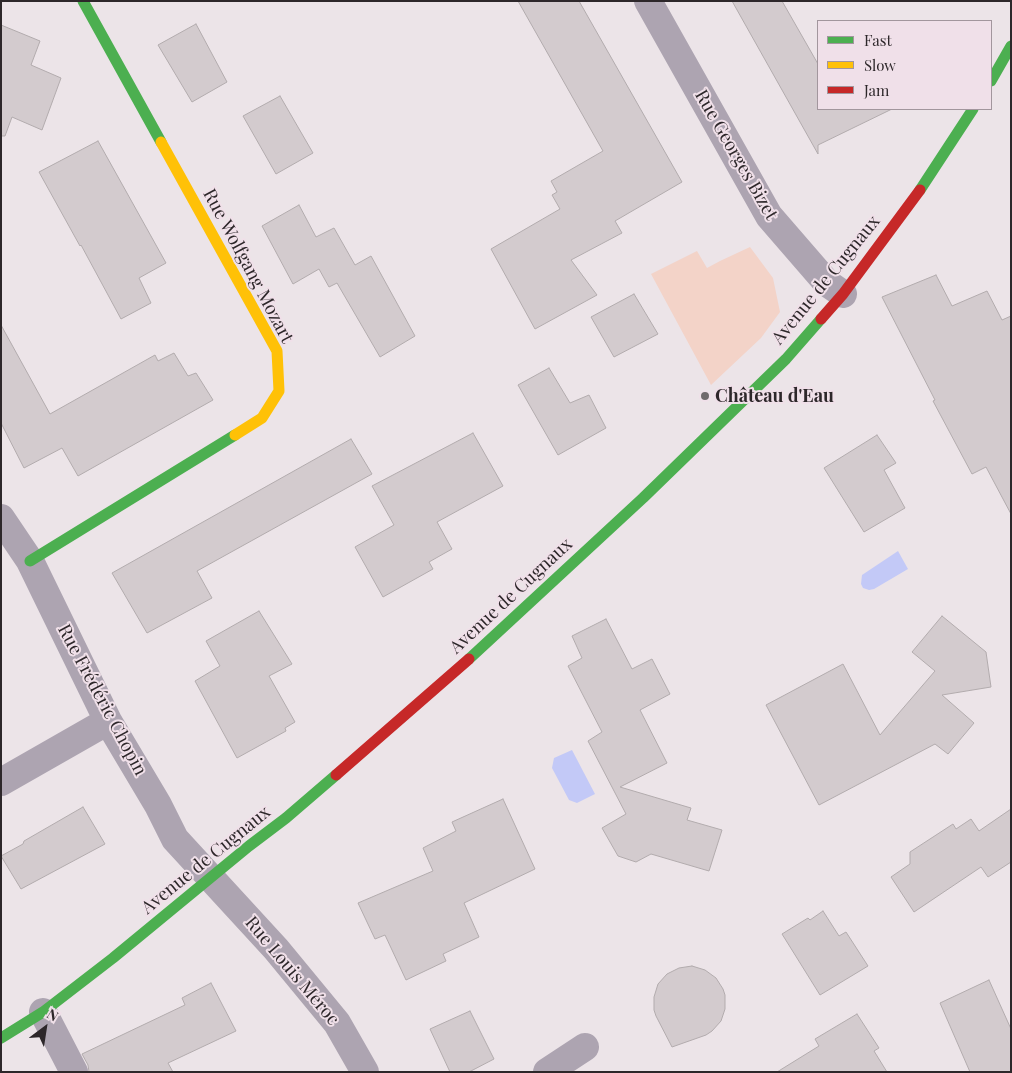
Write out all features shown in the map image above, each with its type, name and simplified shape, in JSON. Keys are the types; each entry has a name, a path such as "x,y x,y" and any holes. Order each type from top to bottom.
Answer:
{"street":[{"name":"Rue Wolfgang Mozart","path":"30,561 262,418 279,390 277,351 83,1"},
{"name":"Rue Georges Bizet","path":"648,1 769,216 827,283 843,294"},
{"path":"992,79 1011,46"},
{"name":"Avenue de Cugnaux","path":"1,1038 43,1012 113,958 249,846 286,818 473,656 643,498 786,358 843,294 923,186 972,110"},
{"name":"Rue Frédéric Chopin","path":"1,518 30,561 108,721 158,805 175,839 210,878"},
{"path":"1,782 108,721"},
{"name":"Rue Louis Méroc","path":"210,878 276,948 337,1023 364,1072"},
{"path":"43,1012 74,1072"},
{"path":"547,1072 585,1047"}],"shaded area":[{"path":"750,247 773,278 780,312 761,338 711,385 651,274 697,251 707,268"}],"water":[{"path":"898,551 908,569 874,589 863,588 861,584 862,575"},
{"path":"572,750 595,794 577,803 569,800 552,768 554,758"}],"building":[{"path":"518,1 579,1 682,182 615,221 622,233 571,260 597,295 535,329 491,249 560,209 552,195 557,192 551,181 603,151"},
{"path":"732,1 782,1 817,62 817,110 890,110 818,145 818,154"},
{"path":"196,24 227,82 192,102 158,45"},
{"path":"1,25 40,41 31,65 61,78 42,130 12,117 5,136 1,136"},
{"path":"280,96 313,153 276,174 243,116"},
{"path":"98,141 166,263 139,278 151,303 121,319 39,172"},
{"path":"299,205 316,237 334,228 355,265 371,256 415,336 380,357 337,283 329,287 319,269 293,284 262,226"},
{"path":"936,275 952,306 987,291 1002,320 1011,316 1011,514 986,467 972,474 933,401 935,400 882,297"},
{"path":"634,294 658,334 614,357 591,317"},
{"path":"1,325 50,414 155,355 158,361 174,353 188,376 196,373 213,400 78,476 62,448 24,468 1,423"},
{"path":"549,368 570,403 589,395 606,428 558,455 518,385"},
{"path":"473,433 503,486 437,522 452,549 429,562 433,569 383,597 355,547 394,525 372,486"},
{"path":"877,435 896,463 884,470 905,508 864,532 824,468"},
{"path":"351,439 372,474 197,571 212,598 147,633 112,573"},
{"path":"259,611 292,664 269,676 295,722 285,728 286,731 237,758 195,681 220,666 206,641"},
{"path":"942,616 986,652 991,687 942,695 974,723 948,754 935,744 819,805 766,705 843,664 880,735 935,671 912,652"},
{"path":"606,619 632,669 652,659 670,694 640,710 667,763 620,787 691,808 687,820 722,830 709,871 651,854 636,862 618,856 602,828 626,814 588,741 602,732 568,666 582,658 572,636"},
{"path":"503,799 535,869 464,903 479,937 443,954 446,961 406,980 385,935 375,939 358,903 433,871 423,848 456,831 452,822"},
{"path":"83,807 105,844 21,889 1,856"},
{"path":"1011,809 1011,862 988,877 981,867 914,912 891,877 910,864 910,852 953,824 956,829 971,819 979,831"},
{"path":"823,911 839,936 846,932 868,966 820,995 782,934"},
{"path":"692,966 705,970 716,978 725,995 725,1009 721,1021 712,1031 672,1047 656,1016 654,997 658,984 667,974 679,968"},
{"path":"989,980 1011,1029 1011,1072 970,1072 940,1003"},
{"path":"211,983 236,1031 168,1063 173,1072 89,1072 88,1065 82,1054 185,1005 182,998"},
{"path":"470,1011 494,1059 469,1072 450,1072 430,1029"},
{"path":"857,1014 879,1048 874,1051 887,1072 777,1072 819,1046 815,1039"}],"traffic: fast":[{"path":"83,1 161,142"},
{"path":"992,79 1011,46"},
{"path":"920,190 972,110"},
{"path":"469,659 643,498 786,359 821,319"},
{"path":"30,561 235,435"},
{"path":"1,1038 43,1012 113,958 249,846 286,818 336,775"}],"traffic: slow":[{"path":"161,142 277,351 279,391 262,418 235,435"}],"traffic: jam":[{"path":"821,319 843,294 920,190"},
{"path":"336,775 469,659"}],"place":[{"name":"Château d'Eau","path":"705,396"}]}
